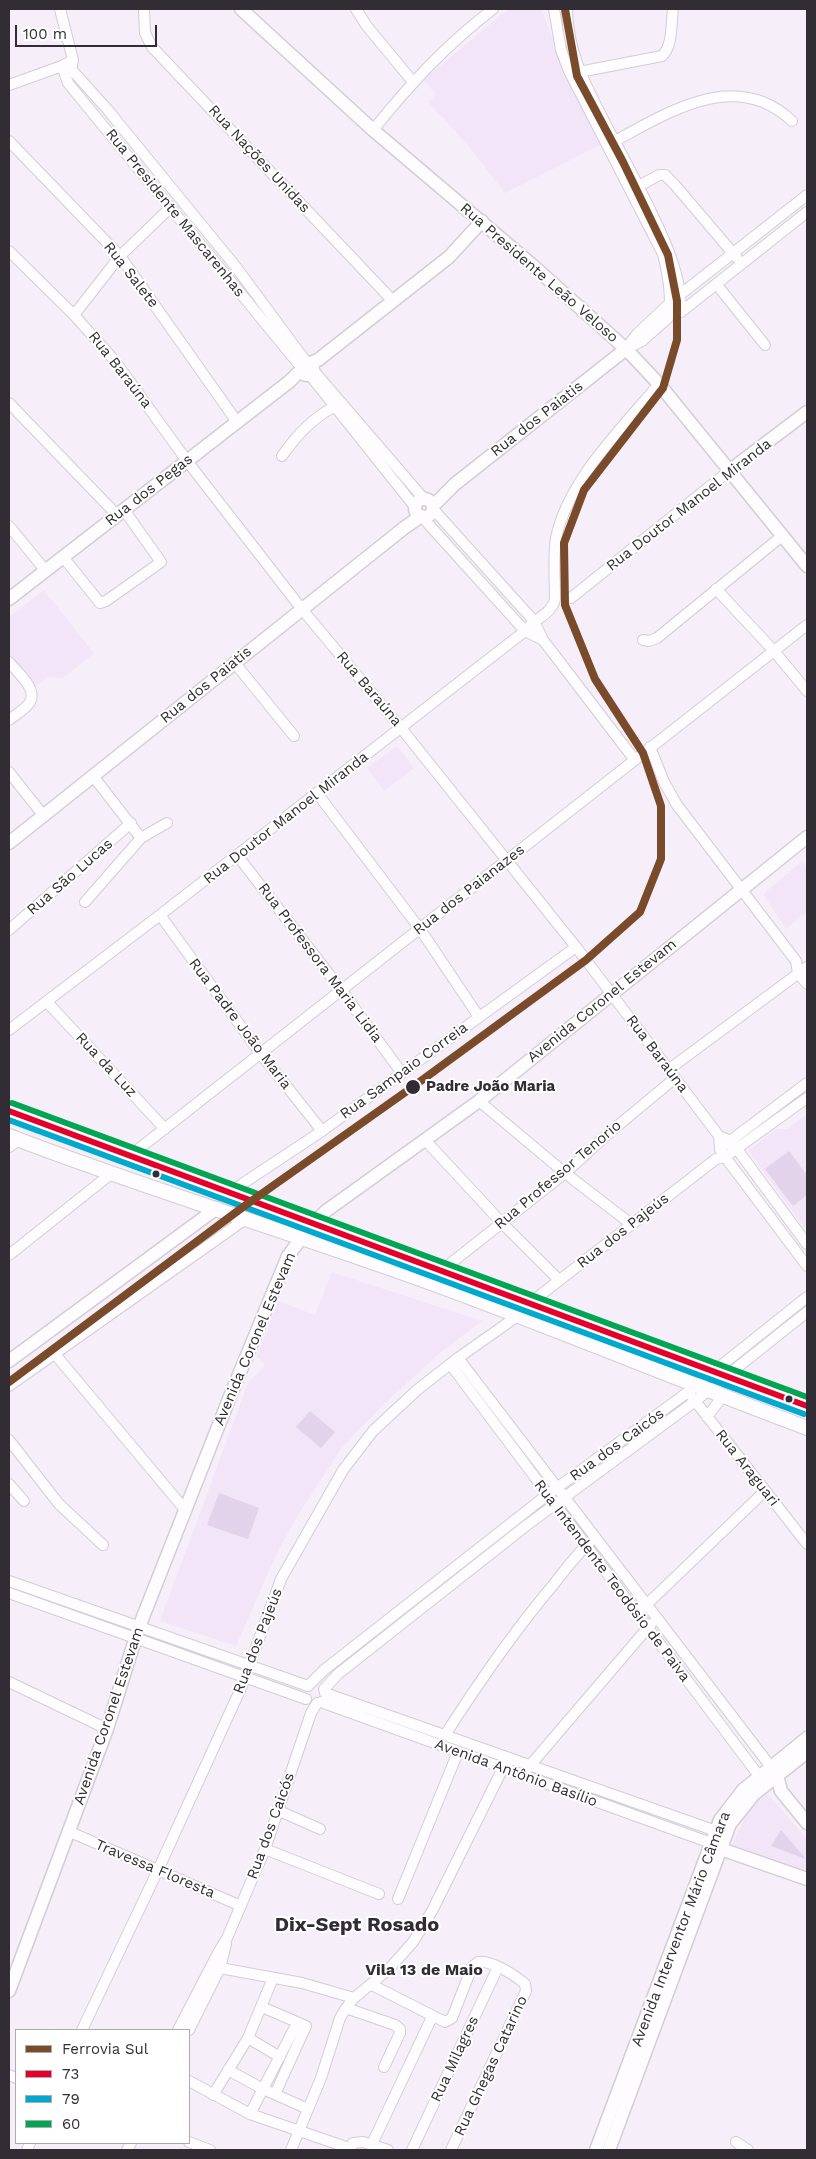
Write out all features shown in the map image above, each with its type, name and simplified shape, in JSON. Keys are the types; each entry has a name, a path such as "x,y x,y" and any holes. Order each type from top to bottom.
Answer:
{"highway":[{"path":"9,1111 807,1406"},
{"path":"12,1141 301,1236 519,1315 697,1390 722,1397 807,1428"}],"main road":[{"name":"Rua Presidente Leão Veloso","path":"241,9 373,130 482,221 626,349 659,384 807,566"},
{"name":"Rua dos Pegas","path":"10,594 46,570 393,302 449,257 482,221"},
{"name":"Rua dos Paiatis","path":"9,843 301,608 404,528 424,508 444,496 448,489 626,349"},
{"name":"Rua Doutor Manoel Miranda","path":"729,471 807,412"},
{"name":"Avenida Coronel Estevam","path":"9,1991 70,1832 107,1729 138,1633 278,1278 288,1256 301,1236 326,1212 479,1100 807,837"},
{"path":"9,1361 217,1208"},
{"name":"Avenida Interventor Mário Câmara","path":"596,2150 732,1802 774,1771 807,1738"},
{"name":"Avenida Interventor Mário Câmara","path":"774,1771 807,1752"},
{"name":"Rua Intendente Teodósio de Paiva","path":"774,1771 782,1791 807,1823"},
{"name":"Avenida Interventor Mário Câmara","path":"716,1841 763,1780"},
{"name":"Rua Intendente Teodósio de Paiva","path":"763,1780 782,1791"},
{"name":"Avenida Antônio Basílio","path":"716,1841 807,1879"},
{"name":"Avenida Interventor Mário Câmara","path":"609,2150 652,2003"}],"street":[{"name":"Rua Presidente Mascarenhas","path":"60,9 69,65 68,83 170,208 309,368 525,631 543,640"},
{"name":"Rua Nações Unidas","path":"144,9 144,34 152,46 393,302"},
{"path":"356,9 366,25 413,82"},
{"path":"373,130 413,82 463,32 494,9"},
{"path":"554,9 561,50 569,71 663,254 670,303"},
{"path":"567,9 571,42 579,72 639,186 668,248 681,294 681,312 807,212"},
{"path":"579,72 662,56 667,51 669,44 673,9"},
{"name":"Rua Presidente Mascarenhas","path":"69,65 236,267 309,368 334,408 424,508 534,621 543,640 634,759"},
{"path":"9,85 69,65"},
{"path":"615,141 679,107 698,100 723,96 743,97 763,102 774,106 792,121"},
{"name":"Rua Salete","path":"9,141 120,256 237,422"},
{"path":"639,186 659,175 665,175 742,264"},
{"path":"681,294 807,195"},
{"path":"74,315 120,256 170,208"},
{"path":"780,218 788,228"},
{"name":"Rua Baraúna","path":"9,251 74,315 115,361 187,461 301,608 401,728 576,947 674,1079 719,1136 733,1145 807,1244"},
{"path":"717,285 765,345"},
{"name":"Rua dos Paiatis","path":"626,349 642,341 668,318 670,303"},
{"name":"Rua dos Paiatis","path":"626,349 637,334 670,303"},
{"name":"Rua Doutor Manoel Miranda","path":"9,1030 401,728 525,631 534,621 551,608 555,599 556,538 570,497 606,447 659,384"},
{"path":"9,403 120,512 161,562 106,601 100,603 63,557"},
{"path":"282,456 304,428 324,412 334,408"},
{"name":"Rua Doutor Manoel Miranda","path":"572,598 729,471"},
{"path":"9,526 46,570"},
{"path":"643,640 649,641 656,638 782,536"},
{"path":"716,589 774,651 807,691"},
{"name":"Rua dos Paianazes","path":"131,1155 807,625"},
{"path":"9,662 27,684 32,696 31,701 26,707 9,720"},
{"path":"234,662 294,736"},
{"path":"650,748 664,782 678,806 796,961 804,968 807,984"},
{"path":"9,772 43,815"},
{"path":"93,776 141,838"},
{"path":"317,793 420,929 479,1017"},
{"name":"Rua São Lucas","path":"9,930 131,823"},
{"path":"85,902 141,838 167,823"},
{"name":"Rua Professora Maria Lidia","path":"237,855 342,990 401,1072"},
{"name":"Rua Padre João Maria","path":"160,915 261,1054 322,1131"},
{"name":"Rua Sampaio Correia","path":"230,1192 322,1131 576,947"},
{"path":"668,1070 804,968"},
{"name":"Rua da Luz","path":"47,1002 165,1129"},
{"name":"Rua Professor Tenorio","path":"441,1272 565,1173 615,1127 674,1079"},
{"name":"Rua dos Pajeús","path":"530,1303 733,1145 807,1083"},
{"name":"Rua dos Pajeús","path":"733,1145 807,1098"},
{"path":"479,1100 565,1173 631,1224"},
{"path":"719,1136 720,1155 807,1266"},
{"path":"425,1140 502,1223 560,1280"},
{"path":"9,1255 112,1174"},
{"path":"9,1386 247,1218"},
{"name":"Rua dos Caicós","path":"720,1374 807,1297"},
{"name":"Rua dos Caicós","path":"179,2029 227,1938 265,1849 317,1698 338,1674 523,1521 547,1496 807,1312"},
{"name":"Rua dos Pajeús","path":"82,2029 158,1870 245,1676 281,1579 343,1470 360,1447 387,1417 454,1361 519,1315"},
{"path":"54,1353 186,1511"},
{"name":"Rua Intendente Teodósio de Paiva","path":"454,1361 558,1488 774,1771"},
{"name":"Rua Intendente Teodósio de Paiva","path":"454,1361 547,1496 763,1780"},
{"name":"Rua dos Caicós","path":"308,1686 324,1670 523,1521 555,1505 695,1401 697,1390"},
{"name":"Rua Araguari","path":"697,1390 695,1401 706,1417 807,1544"},
{"path":"706,1417 722,1397"},
{"path":"9,1440 60,1504 103,1545"},
{"path":"9,1484 24,1501"},
{"path":"637,1614 765,1491"},
{"path":"445,1735 504,1648 585,1546 595,1538"},
{"name":"Avenida Antônio Basílio","path":"9,1581 245,1676 445,1735 531,1765 716,1841"},
{"name":"Avenida Antônio Basílio","path":"9,1592 138,1633 248,1665 308,1686 319,1684 317,1698"},
{"path":"521,1774 531,1765 657,1618"},
{"path":"674,1662 684,1654"},
{"path":"9,1682 107,1729"},
{"path":"308,1686 305,1692 317,1698"},
{"name":"Avenida Antônio Basílio","path":"317,1698 458,1752 716,1841"},
{"path":"398,1898 458,1752"},
{"path":"291,2150 327,2059 340,2018 354,1998 372,1985 403,1954 422,1929 504,1768 512,1759"},
{"path":"277,1810 320,1829"},
{"name":"Travessa Floresta","path":"70,1832 241,1906"},
{"path":"265,1849 379,1894"},
{"name":"Rua dos Caicós","path":"190,2029 220,1968 227,1938"},
{"path":"372,1985 445,2022 450,2020 455,2011 472,1967 478,1962 486,1962 498,1967"},
{"name":"Rua Ghegas Catarino","path":"452,2150 526,1990 522,1982 498,1967"},
{"name":"Rua Milagres","path":"412,2150 498,1967"},
{"path":"220,1968 317,1987 354,1998"},
{"path":"213,2095 248,2038 273,1978"},
{"path":"262,2007 306,2026 276,2094"},
{"path":"346,2008 395,2024 400,2029 400,2033 384,2067"},
{"path":"368,2143 432,2017"},
{"path":"250,2114 297,2023"},
{"path":"248,2038 280,2057"},
{"path":"228,2070 263,2089 308,2109"},
{"path":"190,2081 250,2114 349,2149 356,2142 368,2143 388,2150"},
{"path":"190,2142 210,2150"},
{"path":"736,2142 748,2150"}],"shaded area":[{"path":"508,9 541,9 573,90 600,145 505,193 466,143 428,102 436,94 423,80"},
{"path":"44,590 94,653 63,678 47,677 33,689 9,657 9,617"},
{"path":"397,746 414,768 384,791 367,768"},
{"path":"802,861 807,868 807,912 786,929 763,894"},
{"path":"807,1114 807,1231 748,1150 778,1129 787,1129"},
{"path":"789,1151 807,1175 807,1195 793,1206 765,1169"},
{"path":"332,1272 482,1321 441,1352 384,1404 343,1446 298,1515 276,1555 236,1646 160,1621 248,1383 265,1365 257,1357 278,1301 315,1315"},
{"path":"310,1411 335,1432 321,1448 296,1427"},
{"path":"219,1493 259,1508 248,1539 207,1525"},
{"path":"768,1794 807,1839 807,1877 731,1847 748,1810"},
{"path":"781,1830 806,1859 771,1846"}],"rail line":[{"name":"Sul","path":"9,1382 243,1207 414,1086 586,960 640,912 661,859 661,806 643,753 595,679 565,605 564,543 584,490 663,388 677,340 677,301 668,255 623,162 577,76 565,9"}],"transit line":[{"name":"60","path":"12,1103 807,1397"},
{"name":"73","path":"9,1111 807,1406"},
{"name":"79","path":"9,1120 804,1414"}],"place":[{"name":"Padre João Maria","path":"413,1087"}],"district":[{"name":"Dix-Sept Rosado","path":"357,1925"},
{"name":"Vila 13 de Maio","path":"424,1970"}]}
